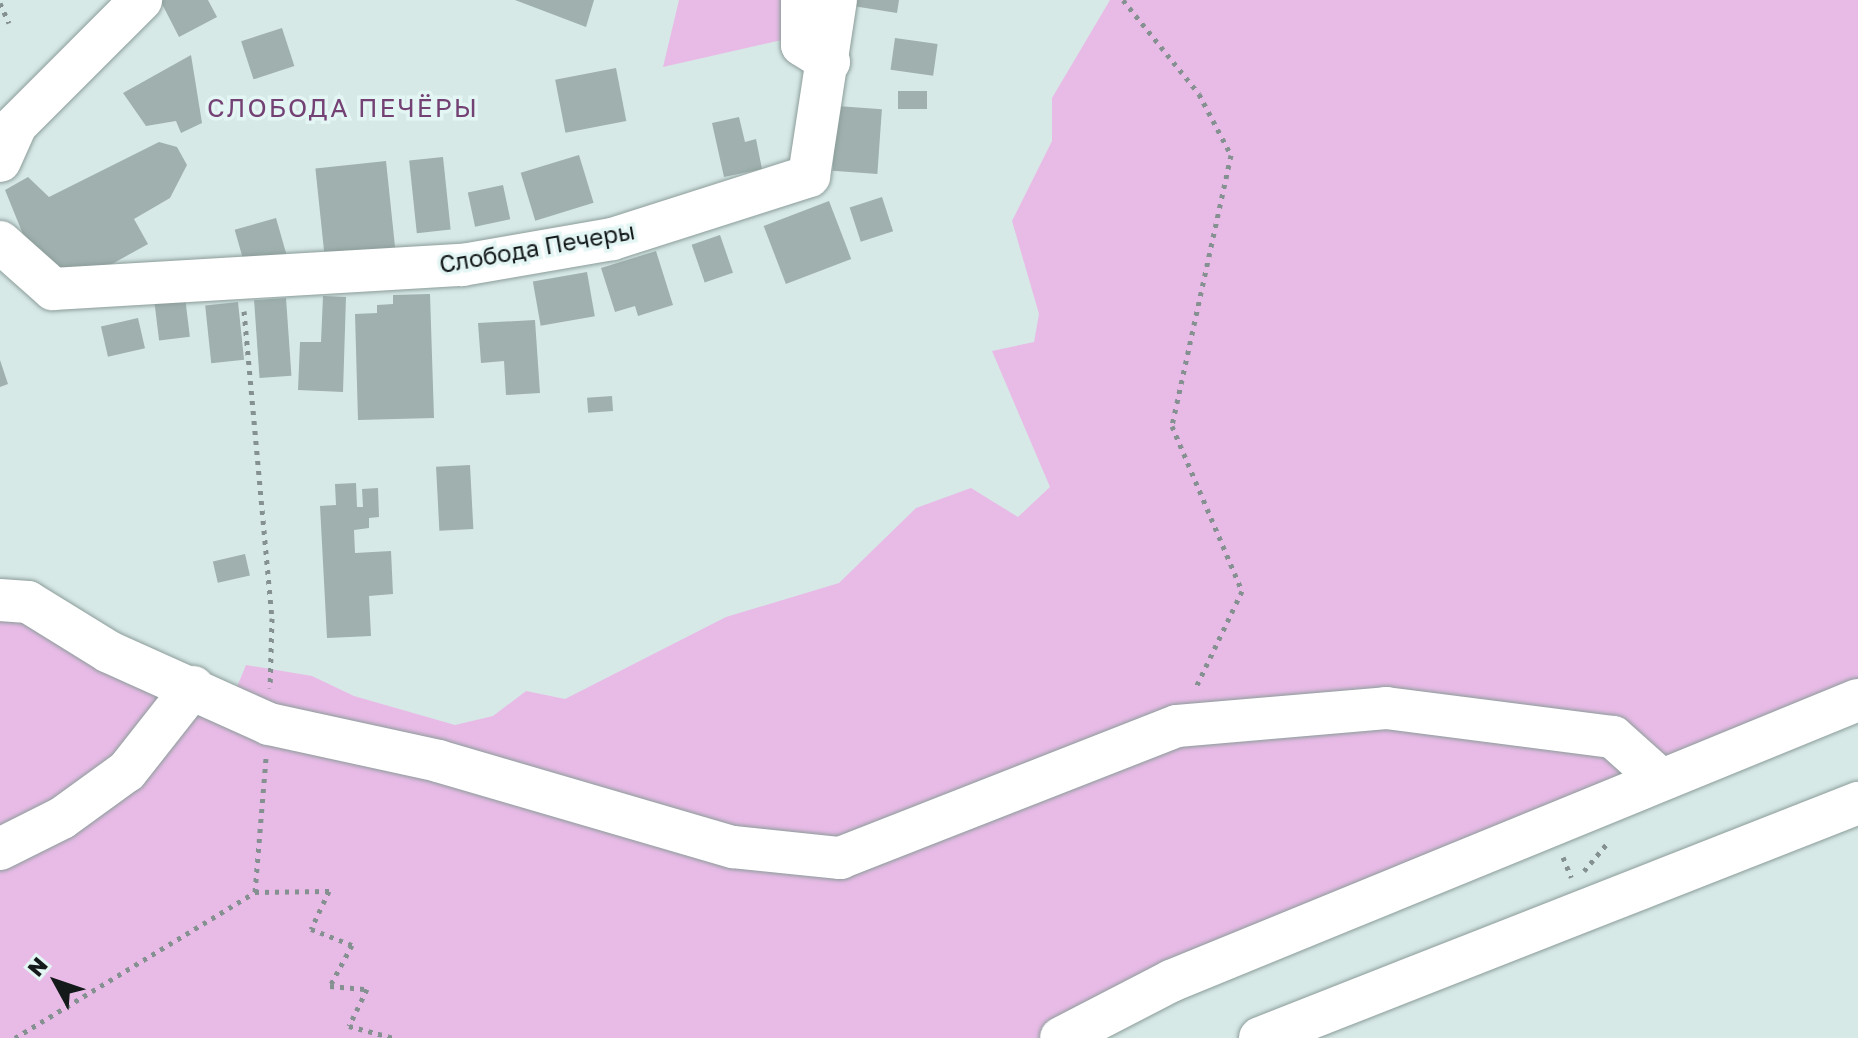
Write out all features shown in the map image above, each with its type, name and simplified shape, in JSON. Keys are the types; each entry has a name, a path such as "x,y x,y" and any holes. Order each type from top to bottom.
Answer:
{"street":[{"path":"0,161 16,125 141,0"},
{"path":"802,0 802,45 829,62"},
{"name":"Слобода Печеры","path":"0,242 53,289 507,257 612,239 809,176 829,62 836,0"},
{"path":"0,600 28,602 109,652 193,687 269,724 438,761 733,847 840,858 1177,726 1386,708 1613,737 1660,779"},
{"path":"0,849 62,818 127,771 193,687"},
{"path":"1061,1038 1171,981 1858,700"},
{"path":"1260,1038 1350,1021 1583,908 1858,803"}],"path":[{"path":"1123,0 1199,94 1231,155 1172,426 1242,591 1177,726"},
{"path":"0,3 9,23"},
{"path":"240,275 272,618 269,724 255,892"},
{"path":"1551,824 1583,908"},
{"path":"15,1038 255,892 329,891 311,929 352,945 330,986 367,989 349,1026 394,1038"}],"shaded area":[{"path":"679,0 824,0 782,40 663,67"},
{"path":"1110,0 1858,0 1858,691 1047,1038 0,1038 0,614 32,622 127,684 162,689 222,723 246,665 312,676 354,696 455,725 493,716 526,691 565,699 726,617 839,583 916,508 971,488 1018,517 1050,487 992,351 1034,342 1039,314 1012,221 1052,141 1052,98"}],"building":[{"path":"160,0 208,0 217,17 179,37"},
{"path":"515,0 594,0 586,27"},
{"path":"854,0 899,0 897,13 853,6"},
{"path":"282,28 294,66 253,79 241,41"},
{"path":"895,38 938,44 933,76 891,70"},
{"path":"191,55 202,123 181,133 176,121 146,126 123,93"},
{"path":"616,68 626,121 565,133 555,80"},
{"path":"898,91 927,91 927,109 898,109"},
{"path":"837,106 882,109 877,174 832,171"},
{"path":"739,117 745,142 756,139 762,169 724,177 712,123"},
{"path":"159,142 177,147 187,165 170,198 134,219 148,244 76,284 58,282 40,249 31,254 5,190 28,177 49,197"},
{"path":"579,155 594,203 535,221 521,173"},
{"path":"443,157 451,230 417,233 409,161"},
{"path":"386,161 396,255 325,263 315,168"},
{"path":"503,185 510,219 475,227 468,192"},
{"path":"882,197 893,231 861,242 850,208"},
{"path":"829,201 851,259 786,284 764,226"},
{"path":"276,218 287,257 246,269 235,230"},
{"path":"720,235 733,273 705,283 692,245"},
{"path":"656,251 673,305 638,316 635,306 615,312 601,268"},
{"path":"587,272 595,316 541,326 533,282"},
{"path":"430,294 434,418 358,420 355,314 377,313 377,305 393,304 393,295"},
{"path":"323,296 346,297 343,392 298,390 300,342 321,342"},
{"path":"185,297 190,337 159,340 154,301"},
{"path":"286,298 291,376 260,378 254,300"},
{"path":"238,302 244,360 211,363 205,305"},
{"path":"138,318 145,348 108,357 101,327"},
{"path":"535,320 540,393 506,395 504,361 481,363 478,323"},
{"path":"0,360 8,384 0,387"},
{"path":"612,396 613,411 588,413 587,398"},
{"path":"470,465 473,529 439,531 436,467"},
{"path":"356,483 357,507 363,507 362,489 378,488 379,517 369,518 369,528 354,530 355,553 391,551 393,594 369,596 371,636 327,638 320,506 336,505 335,484"},
{"path":"245,554 250,575 218,583 213,561"}],"district":[{"name":"СЛОБОДА ПЕЧЁРЫ","path":"343,108"}]}
